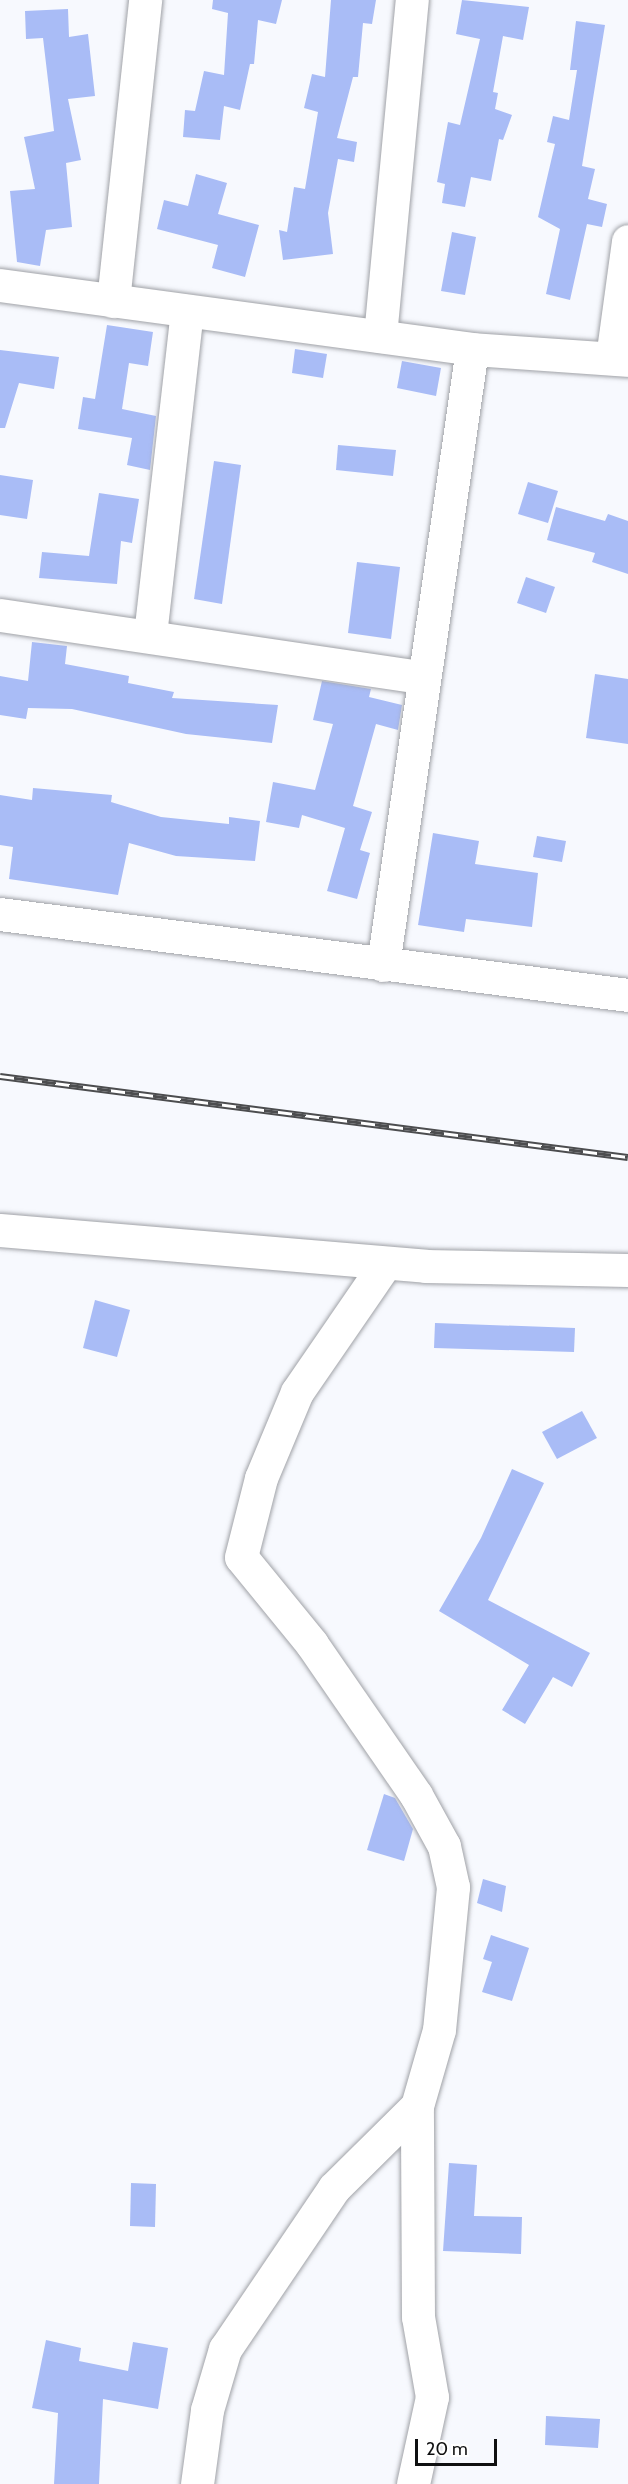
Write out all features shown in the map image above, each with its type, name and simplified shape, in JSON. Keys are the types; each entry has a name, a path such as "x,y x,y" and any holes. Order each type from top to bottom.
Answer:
{"street":[{"path":"114,301 145,0"},
{"path":"380,336 412,0"},
{"path":"0,285 472,350 620,359 628,242"},
{"path":"150,635 187,311"},
{"path":"383,965 422,677 472,350"},
{"path":"0,615 150,635 422,677"},
{"path":"0,914 383,965 628,994"},
{"path":"0,1230 385,1264 628,1270"},
{"path":"385,1264 297,1392 261,1478 241,1557 312,1644 416,1795 444,1846 453,1887 451,1933 439,2030 417,2106 418,2317 432,2397 413,2484"},
{"path":"197,2484 207,2410 225,2349 334,2188 417,2106"}],"building":[{"path":"213,0 282,0 276,24 258,20 254,64 250,64 240,110 224,106 220,140 183,137 185,110 195,111 204,71 224,75 228,13 212,9"},
{"path":"331,0 376,0 372,24 363,23 358,77 353,77 337,138 357,142 354,162 338,159 328,213 333,254 283,260 279,230 287,232 294,187 305,189 318,112 304,108 312,74 325,77"},
{"path":"462,0 529,7 523,40 503,36 493,92 498,93 495,109 512,115 503,140 499,139 491,181 471,177 465,207 442,203 445,184 437,182 448,122 460,125 480,39 456,34"},
{"path":"68,9 69,37 88,34 95,96 68,99 81,160 66,163 72,227 46,230 40,266 17,262 10,191 35,189 24,137 54,131 43,38 26,39 25,11"},
{"path":"576,21 605,25 582,166 595,169 588,199 607,204 602,227 587,224 570,300 546,294 560,229 538,217 555,144 547,142 553,116 569,120 577,70 570,70"},
{"path":"196,174 227,183 218,214 259,225 245,277 212,268 218,245 157,229 164,200 188,206"},
{"path":"452,232 476,237 465,295 441,291"},
{"path":"107,325 153,332 148,366 129,363 122,409 156,416 150,470 127,465 132,438 78,429 83,397 95,399"},
{"path":"295,349 327,354 323,378 292,373"},
{"path":"0,350 59,357 54,389 19,383 5,428 0,428"},
{"path":"402,361 441,368 436,396 397,388"},
{"path":"338,445 396,450 393,476 336,470"},
{"path":"214,461 241,465 222,604 194,599"},
{"path":"0,475 33,480 27,519 0,515"},
{"path":"528,482 558,491 548,523 518,514"},
{"path":"99,493 139,499 132,543 121,541 117,584 39,578 42,552 89,556"},
{"path":"556,507 605,521 608,514 628,521 628,574 592,562 595,553 547,540"},
{"path":"357,562 400,567 391,639 348,633"},
{"path":"526,577 555,587 546,613 517,603"},
{"path":"32,642 67,646 65,664 129,676 128,683 174,692 172,698 278,705 272,743 186,734 72,709 28,708 26,719 0,715 0,676 28,681"},
{"path":"595,674 628,679 628,744 586,738"},
{"path":"322,681 371,689 369,697 402,705 398,730 376,724 353,806 372,812 360,850 370,853 357,899 327,891 345,828 302,815 299,828 266,822 273,782 315,790 333,724 313,720"},
{"path":"33,788 112,795 111,802 161,817 229,824 229,817 260,821 255,861 176,856 129,843 118,895 9,879 13,847 0,845 0,795 32,800"},
{"path":"433,833 479,841 475,864 538,873 532,927 466,919 464,932 418,925"},
{"path":"537,836 566,841 562,862 533,857"},
{"path":"95,1300 130,1310 117,1357 83,1348"},
{"path":"435,1323 575,1328 574,1352 434,1348"},
{"path":"582,1411 597,1438 557,1459 542,1432"},
{"path":"512,1469 544,1483 488,1600 590,1653 572,1687 553,1677 525,1724 502,1710 529,1665 439,1611 481,1538"},
{"path":"384,1794 395,1798 413,1829 404,1861 367,1850"},
{"path":"483,1879 506,1886 502,1912 477,1903"},
{"path":"491,1935 529,1948 512,2001 482,1992 492,1962 483,1959"},
{"path":"449,2163 477,2165 474,2216 522,2217 521,2254 443,2251"},
{"path":"131,2183 156,2184 155,2227 130,2226"},
{"path":"46,2340 81,2348 79,2361 128,2371 133,2342 168,2348 158,2409 103,2399 99,2484 54,2484 58,2413 32,2408"},
{"path":"546,2416 600,2419 598,2448 545,2445"}],"railway":[{"path":"0,1076 628,1157"}]}
